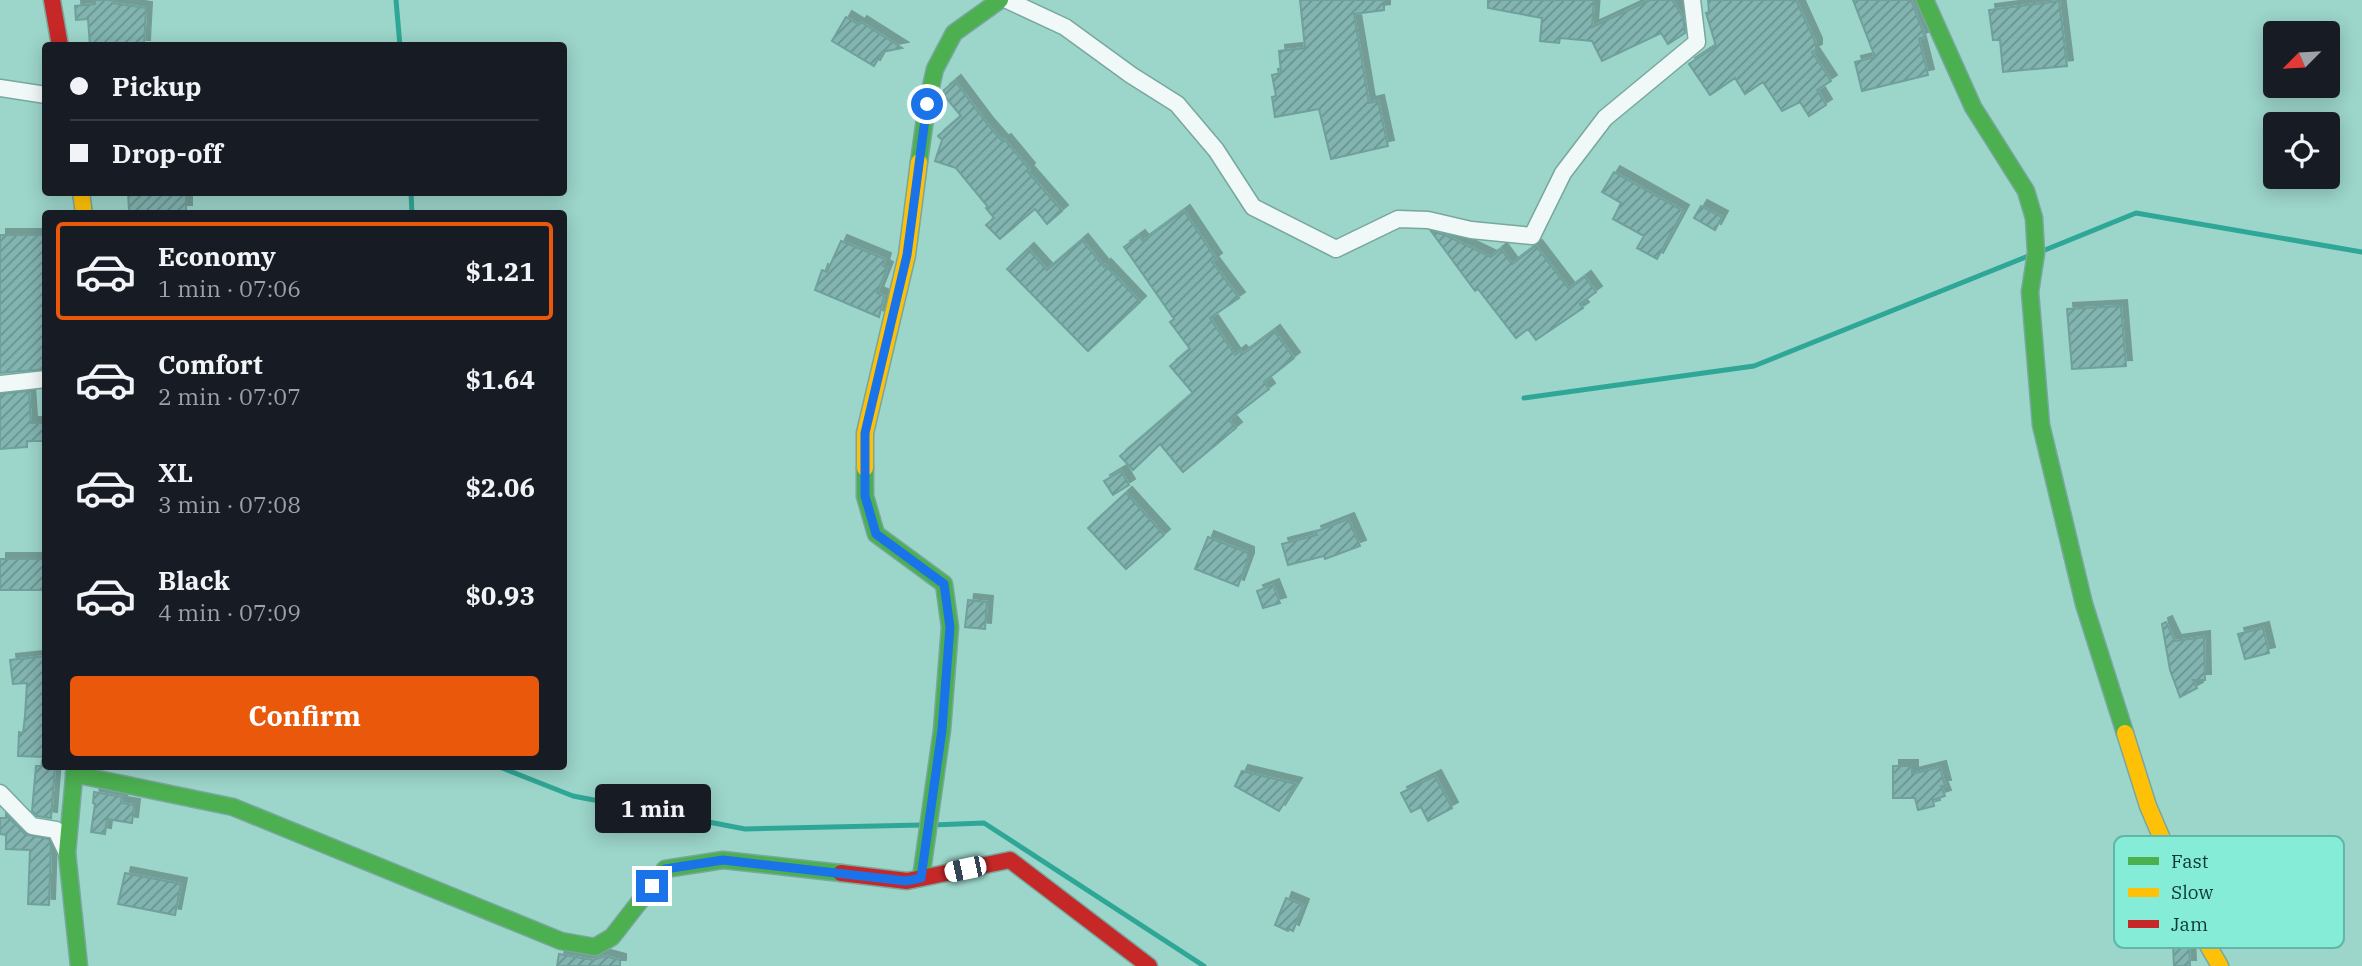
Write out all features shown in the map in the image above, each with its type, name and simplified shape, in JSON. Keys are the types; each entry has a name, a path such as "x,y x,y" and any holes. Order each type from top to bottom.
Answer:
{"street":[{"path":"52,0 59,42"},
{"path":"921,878 942,730 950,627 944,584 876,534 865,496 865,433 907,255 927,104 935,69 954,33 1000,0"},
{"path":"1007,0 1065,27 1131,75 1177,104 1216,150 1253,207 1336,249 1398,219 1428,220 1471,230 1532,236 1563,173 1605,118 1698,42 1692,0"},
{"path":"1925,0 1973,107 2026,191 2030,203 2036,253 2030,292 2041,425 2084,604 2148,806 2161,836"},
{"path":"0,88 42,94"},
{"path":"0,384 42,379"},
{"path":"79,966 67,853 74,770 233,807 561,942 595,947 612,937 665,869 723,860 906,881 1010,860 1149,966"},
{"path":"0,793 32,826 56,830 67,853"},
{"path":"2210,948 2220,966"}],"building":[{"path":"95,0 112,0 113,3 146,8 144,42 90,42 88,19 76,20 75,6 95,4"},
{"path":"1300,0 1384,0 1384,10 1354,14 1369,103 1378,101 1388,146 1331,159 1319,109 1275,117 1272,97 1276,96 1272,75 1281,73 1279,51 1305,48"},
{"path":"1488,0 1594,0 1592,27 1650,0 1672,0 1683,17 1685,33 1668,44 1661,33 1602,61 1592,41 1560,38 1559,43 1540,41 1542,18 1488,8"},
{"path":"1708,0 1796,0 1816,44 1816,50 1812,52 1831,81 1817,90 1826,105 1809,116 1800,102 1782,111 1763,82 1745,94 1735,78 1710,95 1689,64 1716,46 1706,13 1709,12"},
{"path":"1853,0 1911,0 1925,37 1919,39 1928,75 1862,91 1855,62 1875,57"},
{"path":"2059,1 2067,66 2003,72 2000,40 1993,40 1989,10"},
{"path":"846,17 859,25 861,22 902,48 882,52 874,66 832,41"},
{"path":"955,81 988,125 1003,142 1005,140 1029,169 1027,171 1062,211 1047,224 1035,209 1000,239 986,225 994,218 986,208 988,207 956,168 935,161 942,140 938,136 961,116 943,94"},
{"path":"1614,172 1683,211 1657,259 1637,248 1644,236 1613,219 1621,203 1602,192"},
{"path":"128,196 186,196 186,210 129,210"},
{"path":"1701,206 1722,217 1715,230 1694,218"},
{"path":"1184,211 1216,259 1212,262 1239,298 1210,318 1235,355 1240,351 1243,354 1274,331 1294,358 1264,382 1269,389 1229,420 1236,428 1183,472 1160,444 1133,470 1120,456 1193,393 1170,366 1190,349 1170,322 1174,319 1124,247 1139,236 1143,241"},
{"path":"1431,231 1491,257 1501,249 1512,264 1536,246 1569,289 1585,277 1596,292 1580,304 1583,308 1536,340 1528,329 1516,338 1478,289 1475,291"},
{"path":"0,235 42,235 42,369 0,373"},
{"path":"1082,240 1104,267 1105,265 1140,302 1088,351 1007,269 1028,249 1047,270"},
{"path":"841,241 885,259 883,266 887,268 877,293 884,296 879,317 815,290 822,270 827,272"},
{"path":"2121,306 2126,366 2072,369 2067,309"},
{"path":"29,391 31,423 42,423 42,441 27,441 27,447 0,449 0,394"},
{"path":"1121,471 1129,485 1113,495 1104,481"},
{"path":"1126,493 1164,535 1126,569 1088,528"},
{"path":"1348,519 1360,546 1325,559 1324,556 1288,565 1282,544 1317,535 1315,532"},
{"path":"1208,537 1248,553 1238,586 1195,569"},
{"path":"0,559 42,559 42,590 0,590"},
{"path":"1273,585 1280,603 1263,608 1257,591"},
{"path":"968,600 987,602 985,629 965,627"},
{"path":"2166,622 2175,641 2204,637 2205,680 2193,680 2197,688 2180,697 2170,670 2162,624"},
{"path":"2263,628 2269,653 2245,659 2238,634"},
{"path":"42,656 42,757 18,756 19,732 23,733 27,683 13,684 10,660"},
{"path":"36,766 42,766 42,770 55,770 51,818 37,816 32,811"},
{"path":"1893,766 1912,766 1912,774 1940,767 1945,786 1941,786 1945,796 1933,800 1934,806 1918,810 1915,798 1893,798"},
{"path":"1242,771 1296,784 1279,811 1235,786"},
{"path":"1435,776 1452,808 1428,821 1421,807 1411,812 1401,793"},
{"path":"94,792 122,797 121,803 134,805 132,823 107,819 105,834 91,832"},
{"path":"6,815 25,834 49,839 51,843 49,905 28,904 30,850 6,849 6,835 0,834 0,818 6,818"},
{"path":"125,873 181,884 175,915 118,904"},
{"path":"1286,898 1303,905 1293,931 1275,925"},
{"path":"2173,948 2189,948 2190,966 2174,966"},
{"path":"559,954 593,960 605,956 620,960 620,966 557,966"}],"waterway":[{"path":"396,0 400,42"},
{"path":"411,196 412,210"},
{"path":"2040,252 2136,213 2362,252"},
{"path":"1524,398 1754,366 2031,255"},
{"path":"507,770 573,796 745,829 922,825"},
{"path":"932,825 984,823 1204,966"}],"traffic: fast":[{"path":"919,162 935,69 954,33 1000,0"},
{"path":"1925,0 1973,107 2026,191 2034,218 2036,253 2030,292 2041,425 2084,604 2125,733"},
{"path":"865,468 865,496 876,534 944,584 950,627 942,730 921,878"},
{"path":"75,770 67,853 79,966"},
{"path":"74,774 233,807 561,941 595,947 612,937 665,869 723,860 841,873"}],"traffic: slow":[{"path":"865,468 865,433 907,255 919,162"},
{"path":"82,196 83,210"},
{"path":"2125,733 2148,806 2161,836"},
{"path":"2210,948 2220,966"}],"traffic: jam":[{"path":"52,0 59,42"},
{"path":"841,873 907,881 1010,860 1149,966"}],"route":[{"path":"652,886 665,869 723,860 906,881 921,878 942,730 950,627 944,584 876,534 865,496 865,433 907,255 927,104"}]}
